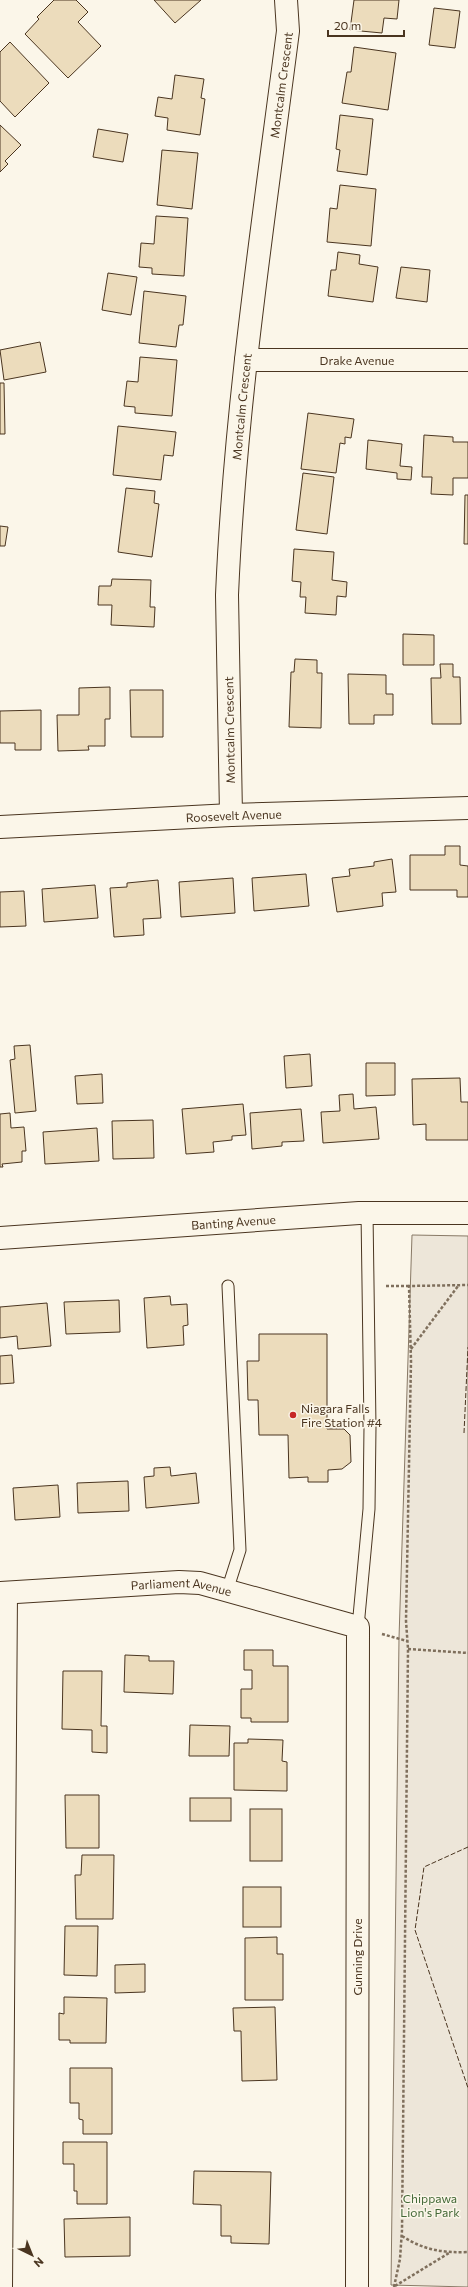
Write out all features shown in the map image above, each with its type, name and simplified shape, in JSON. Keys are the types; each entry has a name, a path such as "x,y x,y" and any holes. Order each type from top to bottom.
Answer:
{"street":[{"name":"Montcalm Crescent","path":"231,815 227,595 246,360 288,31 286,0"},
{"name":"Drake Avenue","path":"246,360 468,360"},
{"name":"Roosevelt Avenue","path":"0,828 231,815 468,808"},
{"name":"Banting Avenue","path":"0,1238 367,1212 468,1213"},
{"name":"Parliament Avenue","path":"3,1593 179,1582 200,1583 358,1627"},
{"path":"1,2287 3,1593"},
{"name":"Gunning Drive","path":"357,2287 358,1627"}],"lane":[{"path":"358,1627 369,1501 370,1427 367,1212"},
{"path":"227,1591 240,1550 228,1286"}],"path":[{"path":"411,1350 458,1285"},
{"path":"384,1286 468,1285"},
{"path":"394,2287 402,2236 408,1649 406,1621 411,1350 410,1286"},
{"path":"408,1649 468,1653"},
{"path":"402,2236 426,2249 450,2253 468,2252"},
{"path":"394,2287 450,2253"}],"green space":[{"name":"Chippawa Lion's Park","path":"412,1235 468,1236 468,2287 391,2285 399,1638"}],"building":[{"path":"54,0 76,0 88,12 78,22 101,46 68,78 25,34 39,19 37,17"},
{"path":"154,0 201,0 175,23"},
{"path":"354,0 399,0 397,19 384,18 382,33 350,30"},
{"path":"434,8 460,11 455,48 429,45"},
{"path":"10,42 49,83 15,117 0,101 0,52"},
{"path":"354,47 396,53 388,110 342,103 347,72 351,72"},
{"path":"175,75 204,79 201,98 205,99 200,135 167,130 168,118 155,116 158,97 172,99"},
{"path":"340,115 373,119 367,175 337,171 340,150 336,149"},
{"path":"0,125 21,145 5,161 8,164 0,172"},
{"path":"98,129 128,134 123,162 93,157"},
{"path":"162,150 198,153 192,209 157,205"},
{"path":"340,185 376,189 371,246 327,242 330,208 337,209"},
{"path":"156,216 188,218 184,276 152,274 152,268 139,267 141,243 154,244"},
{"path":"338,252 360,255 359,264 378,267 373,302 328,296 331,270 336,270"},
{"path":"401,267 430,270 427,302 396,298"},
{"path":"108,273 137,277 131,315 102,310"},
{"path":"144,291 186,296 183,325 179,325 176,347 139,343"},
{"path":"40,342 46,372 4,380 0,350"},
{"path":"140,357 177,360 172,416 135,413 135,407 124,406 127,381 138,382"},
{"path":"0,383 4,383 5,434 0,434"},
{"path":"308,413 354,419 351,438 345,437 345,444 340,443 336,473 301,469"},
{"path":"118,426 176,432 173,456 164,455 161,480 113,475"},
{"path":"424,435 453,437 453,442 468,442 468,478 453,478 453,495 431,494 432,477 422,477"},
{"path":"368,440 402,444 400,466 412,467 411,480 397,479 397,473 366,469"},
{"path":"303,473 334,477 327,534 296,530"},
{"path":"126,488 155,491 154,503 159,504 152,557 118,552"},
{"path":"465,495 468,495 468,544 464,544"},
{"path":"0,526 8,527 5,546 0,546"},
{"path":"294,549 334,552 332,580 347,582 346,597 337,596 336,615 305,613 306,597 300,597 301,582 292,581"},
{"path":"112,579 151,580 150,607 155,607 154,627 111,625 112,605 98,605 99,586 111,586"},
{"path":"403,634 434,635 434,665 403,665"},
{"path":"295,659 317,660 317,673 322,673 321,728 289,727 291,672 294,672"},
{"path":"440,664 453,664 453,677 460,677 461,724 432,724 431,678 441,678"},
{"path":"348,674 386,675 386,694 393,694 393,715 374,715 374,724 349,724"},
{"path":"110,687 110,719 105,719 105,746 88,746 89,750 58,751 57,715 79,715 79,688"},
{"path":"130,690 163,690 163,737 131,737"},
{"path":"41,710 41,750 15,750 15,743 0,743 0,711"},
{"path":"445,846 460,846 460,865 468,866 468,897 457,897 457,890 410,890 410,855 445,855"},
{"path":"392,859 396,892 382,893 383,906 337,912 332,878 350,876 349,869 374,866 374,862"},
{"path":"306,874 309,906 254,911 252,878"},
{"path":"233,878 235,913 181,917 179,882"},
{"path":"158,880 161,918 143,919 144,935 114,937 110,888 127,887 127,883"},
{"path":"95,885 98,918 44,922 42,889"},
{"path":"24,891 26,926 0,927 0,892"},
{"path":"30,1045 36,1111 15,1113 10,1060 15,1059 14,1046"},
{"path":"310,1054 312,1086 286,1088 284,1056"},
{"path":"366,1063 395,1063 395,1095 366,1096"},
{"path":"102,1074 103,1103 77,1104 75,1076"},
{"path":"460,1078 461,1102 468,1102 468,1140 426,1140 426,1124 413,1125 412,1079"},
{"path":"353,1094 354,1109 376,1107 379,1139 323,1143 321,1112 340,1111 339,1095"},
{"path":"243,1104 246,1135 232,1136 232,1140 213,1142 214,1152 186,1154 182,1109"},
{"path":"301,1109 304,1141 282,1142 282,1146 252,1149 250,1113"},
{"path":"10,1113 11,1128 24,1127 26,1151 22,1151 22,1162 2,1164 3,1167 0,1167 0,1114"},
{"path":"153,1120 154,1158 113,1159 112,1121"},
{"path":"97,1128 99,1161 45,1164 43,1132"},
{"path":"170,1296 171,1305 187,1304 188,1325 183,1326 184,1345 147,1348 144,1298"},
{"path":"119,1300 120,1332 66,1334 64,1302"},
{"path":"47,1303 51,1346 18,1349 17,1336 0,1338 0,1307"},
{"name":"Niagara Falls Fire Station #4","path":"259,1334 327,1334 327,1429 344,1429 350,1435 351,1462 342,1469 328,1470 328,1482 308,1482 308,1477 289,1478 288,1435 259,1435 258,1400 248,1400 247,1361 259,1361"},
{"path":"12,1355 14,1383 0,1384 0,1356"},
{"path":"170,1467 171,1476 196,1473 199,1503 146,1508 144,1477 154,1476 154,1468"},
{"path":"128,1481 129,1511 78,1513 77,1483"},
{"path":"58,1485 60,1517 15,1520 13,1488"},
{"path":"244,1650 273,1650 273,1666 288,1666 288,1722 251,1722 251,1718 241,1718 241,1689 252,1689 252,1670 244,1670"},
{"path":"125,1655 149,1656 149,1661 174,1661 173,1694 124,1692"},
{"path":"63,1671 102,1671 101,1726 107,1726 107,1753 92,1752 92,1730 62,1729"},
{"path":"190,1725 230,1726 229,1756 189,1756"},
{"path":"248,1739 283,1740 282,1761 287,1762 287,1791 234,1790 234,1743 248,1743"},
{"path":"65,1795 99,1795 99,1848 66,1848"},
{"path":"190,1798 231,1798 231,1821 190,1821"},
{"path":"250,1809 282,1809 282,1861 250,1861"},
{"path":"82,1855 114,1855 113,1919 76,1919 75,1875 81,1875"},
{"path":"243,1887 281,1887 281,1927 243,1927"},
{"path":"65,1926 98,1926 97,1976 64,1975"},
{"path":"277,1937 277,1954 283,1954 283,2000 245,2000 245,1938"},
{"path":"145,1964 145,1992 115,1993 115,1965"},
{"path":"64,1997 107,1998 106,2043 70,2043 70,2040 59,2040 59,2013 64,2014"},
{"path":"275,2007 277,2080 242,2081 241,2031 234,2031 233,2008"},
{"path":"70,2068 112,2068 112,2134 83,2134 83,2120 79,2119 79,2103 70,2103"},
{"path":"63,2142 107,2142 107,2204 77,2204 77,2191 74,2191 74,2164 63,2164"},
{"path":"194,2171 271,2172 269,2244 231,2243 231,2236 221,2236 221,2205 193,2204"},
{"path":"130,2217 130,2256 65,2257 64,2219"}],"fence":[{"path":"464,1433 468,1347"},
{"path":"468,1847 424,1867 415,1930 468,2088"}],"place":[{"name":"Niagara Falls Fire Station #4","path":"293,1415"}]}
